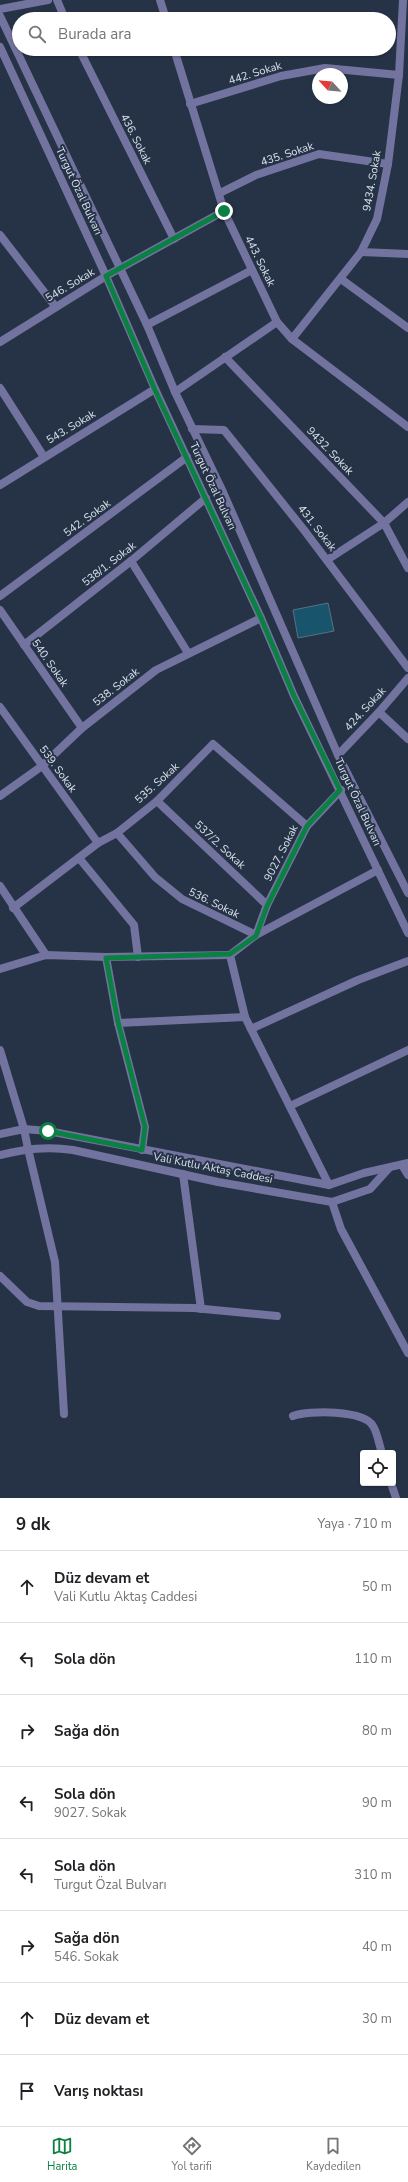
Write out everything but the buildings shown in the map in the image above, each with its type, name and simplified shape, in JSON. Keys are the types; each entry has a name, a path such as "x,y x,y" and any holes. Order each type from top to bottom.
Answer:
{"street":[{"path":"0,9 48,0"},
{"path":"57,0 62,12"},
{"path":"160,0 164,12"},
{"name":"9434. Sokak","path":"292,339 361,252 377,219 388,164 398,75 403,0"},
{"name":"Turgut Özal Bulvarı","path":"0,16 12,42"},
{"name":"Turgut Özal Bulvarı","path":"0,47 106,276 155,390 261,618 294,696 408,933"},
{"name":"Turgut Özal Bulvarı","path":"19,56 118,269 147,325 175,392 223,492 338,755 408,893"},
{"name":"436. Sokak","path":"82,56 174,239"},
{"name":"443. Sokak","path":"176,56 190,104 220,193 224,211 277,322 292,339 408,427"},
{"name":"442. Sokak","path":"190,104 280,76 325,68 398,75"},
{"name":"435. Sokak","path":"220,193 256,175 319,154 388,164"},
{"name":"546. Sokak","path":"0,342 55,306 106,276 224,211"},
{"path":"0,236 55,306"},
{"path":"361,252 408,254"},
{"path":"147,325 252,270"},
{"path":"341,279 408,328"},
{"path":"175,392 277,322"},
{"name":"9432. Sokak","path":"225,357 384,523 408,568"},
{"path":"0,388 44,457"},
{"name":"543. Sokak","path":"0,485 155,390"},
{"name":"431. Sokak","path":"192,429 224,430 327,560 408,668"},
{"name":"542. Sokak","path":"0,596 187,457"},
{"name":"538/1. Sokak","path":"24,645 131,561 206,498"},
{"path":"327,560 384,523 408,502"},
{"path":"131,561 188,653"},
{"name":"540. Sokak","path":"0,610 82,728"},
{"name":"538. Sokak","path":"0,796 42,766 82,728 156,670 261,618"},
{"name":"424. Sokak","path":"338,755 379,712 408,678"},
{"name":"539. Sokak","path":"0,707 98,843"},
{"path":"379,712 408,739"},
{"name":"535. Sokak","path":"13,908 98,843 117,833 157,801 213,744 307,826"},
{"name":"9027. Sokak","path":"256,936 267,906 307,826 340,790"},
{"name":"537/2. Sokak","path":"157,801 267,906"},
{"name":"536. Sokak","path":"117,833 155,877 182,899 256,936"},
{"path":"79,858 134,926 138,957"},
{"path":"0,969 46,955 106,958 230,954 256,936 378,870"},
{"path":"0,886 13,908 46,955"},
{"path":"230,954 245,1017 329,1185"},
{"path":"106,958 118,1022 145,1127 142,1150"},
{"path":"251,1029 358,980 408,961"},
{"path":"118,1022 245,1017"},
{"path":"0,1050 24,1129 55,1262 64,1414"},
{"path":"290,1106 408,1050"},
{"name":"Vali Kutlu Aktaş Caddesi","path":"0,1134 24,1129 48,1131 329,1185 364,1173 405,1164"},
{"name":"Vali Kutlu Aktaş Caddesi","path":"0,1155 28,1148 52,1147 73,1150 183,1174 332,1202 370,1189 389,1168"},
{"path":"405,1164 408,1175"},
{"path":"183,1174 201,1309"},
{"path":"332,1202 341,1229 408,1353"},
{"path":"0,1276 27,1302 39,1306 201,1309 277,1316"},
{"path":"293,1416 302,1413 321,1413 354,1415 361,1417 373,1426 381,1450"},
{"path":"392,1486 396,1498"}],"route":[{"path":"48,1131 142,1150 145,1127 118,1022 106,958 230,954 256,936 267,906 307,826 340,790 294,696 261,618 175,430 155,390 106,276 224,211"}]}
